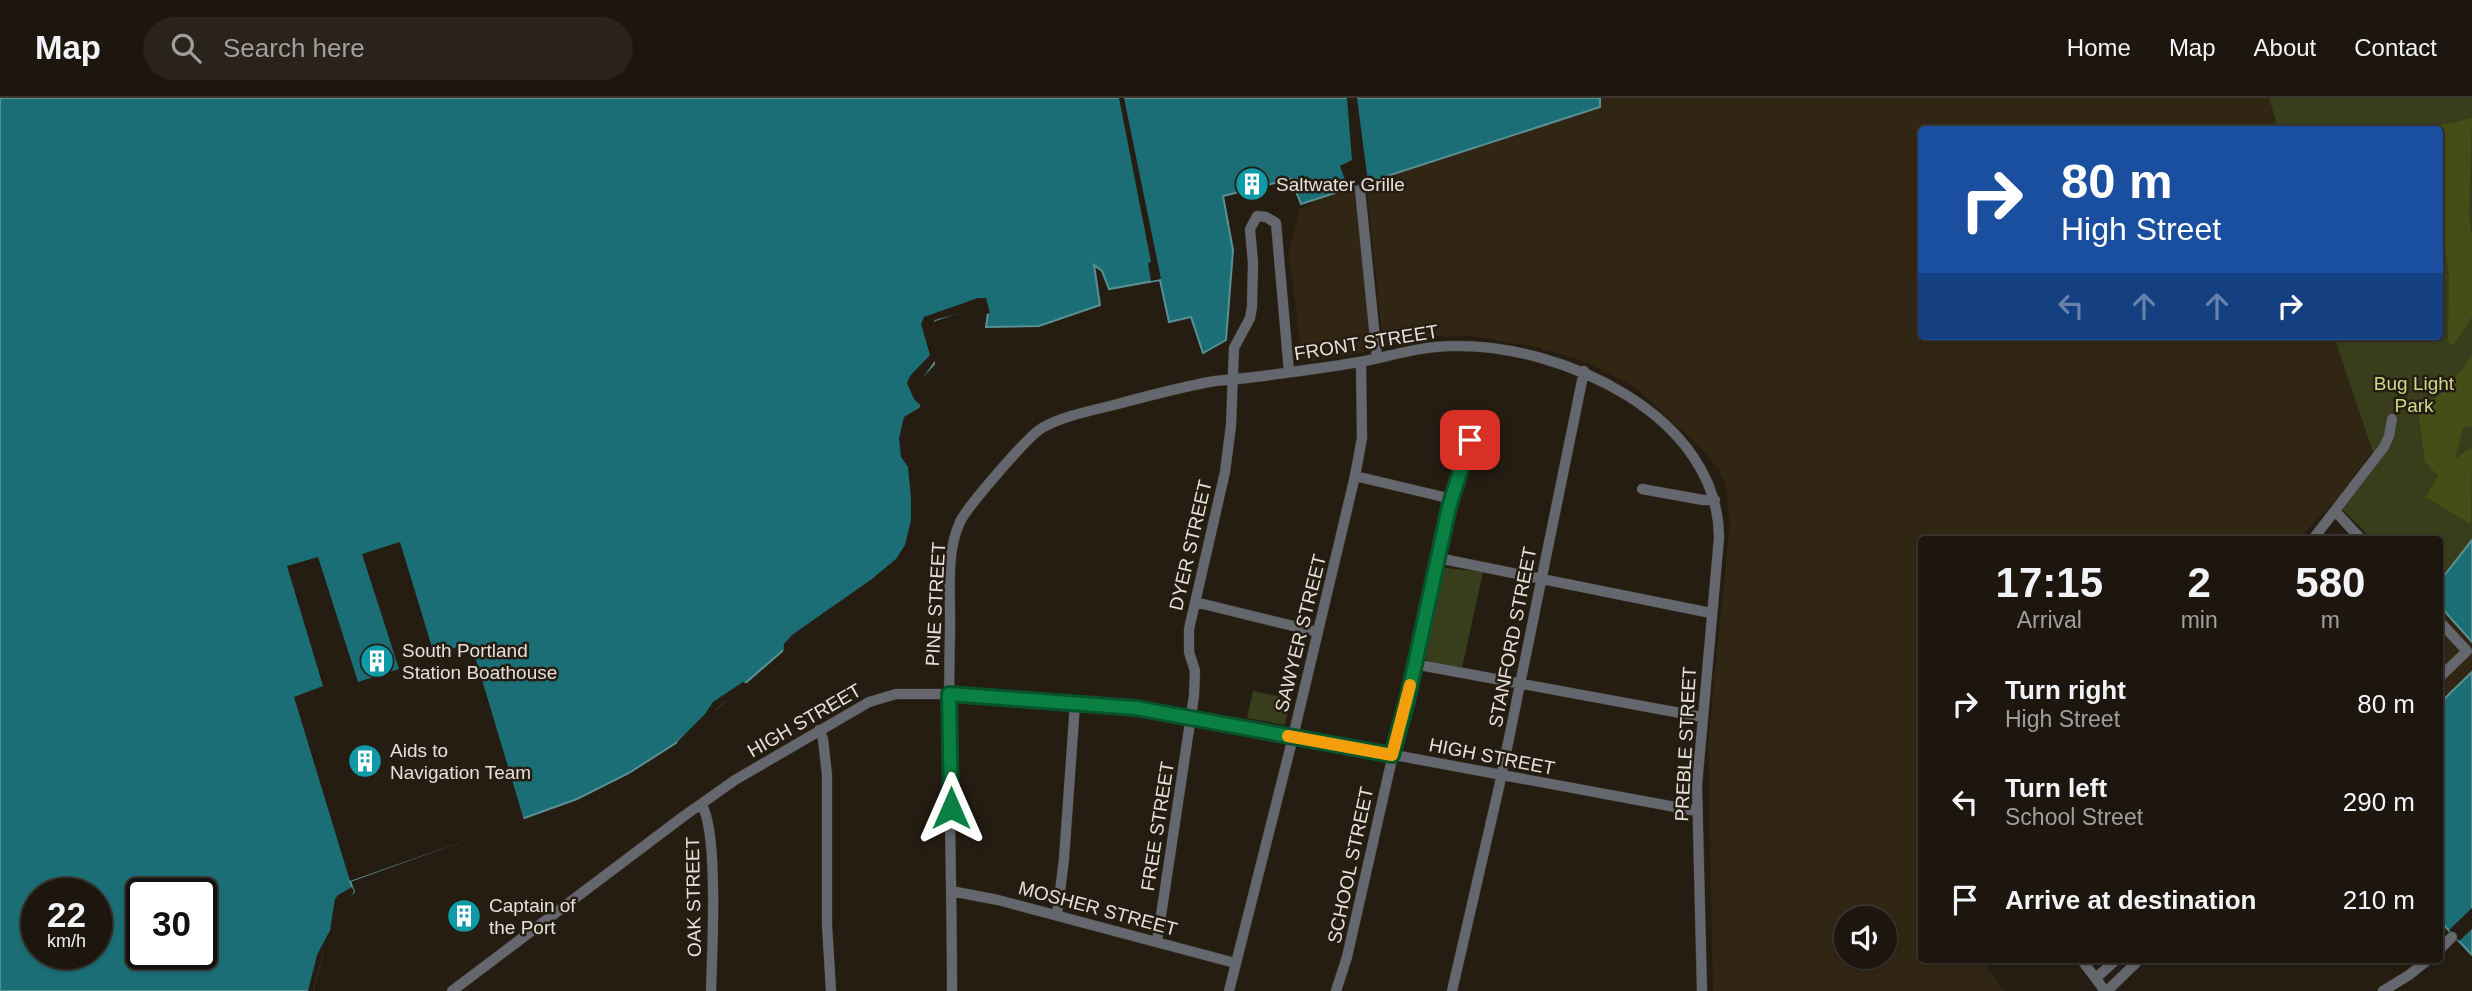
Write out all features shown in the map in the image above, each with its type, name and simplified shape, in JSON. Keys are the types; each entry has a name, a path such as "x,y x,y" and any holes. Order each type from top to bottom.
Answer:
{"street":[{"path":"1360,190 1377,358"},
{"name":"DYER STREET","path":"1191,717 1195,671 1188,641 1225,471 1234,348 1250,318 1252,307 1250,229 1256,216 1266,217 1276,223 1289,372"},
{"name":"FRONT STREET","path":"992,482 1028,439 1042,428 1085,412 1151,395 1233,380 1361,362 1438,346 1476,346 1528,354 1584,371 1627,394 1662,423 1699,464 1715,500"},
{"name":"SAWYER STREET","path":"1229,991 1355,475 1362,439 1361,362"},
{"name":"STANFORD STREET","path":"1452,991 1502,776 1584,371"},
{"name":"SCHOOL STREET","path":"1336,991 1347,957 1452,499 1475,419"},
{"path":"2315,536 2384,447 2392,419"},
{"path":"1355,475 1452,499"},
{"name":"PINE STREET","path":"952,991 950,584 955,536 963,516 992,482"},
{"path":"1642,489 1715,500"},
{"name":"PREBLE STREET","path":"1702,991 1697,811 1702,717 1719,538 1715,500"},
{"path":"2335,511 2358,536"},
{"path":"1438,558 1711,613"},
{"path":"1195,602 1318,632"},
{"path":"2443,625 2467,651 2443,674"},
{"path":"1414,664 1702,717"},
{"name":"HIGH STREET","path":"452,991 461,987 735,780 880,697 909,693 949,694 1136,708 1697,811"},
{"path":"1056,915 1062,883 1075,704"},
{"name":"FREE STREET","path":"1157,942 1191,717"},
{"path":"820,730 824,739 827,775 827,925 831,991"},
{"name":"OAK STREET","path":"701,804 707,812 711,855 711,991"},
{"name":"MOSHER STREET","path":"951,891 998,900 1235,963"},
{"path":"2443,945 2452,937"},
{"path":"2084,963 2106,991 2136,963"},
{"path":"2096,978 2113,963"},
{"path":"2383,991 2423,963"}],"shaded area":[{"path":"1600,98 2269,98 2277,126 1918,126 1918,340 2336,340 2372,452 2338,497 2302,536 1918,536 1918,963 1993,963 1987,968 2005,991 1713,991 1708,744 1730,521 1725,484 1719,470 1699,446 1634,386 1581,360 1537,347 1472,336 1419,339 1389,347 1383,344 1366,183 1599,107"},
{"path":"1352,171 1371,342 1364,352 1308,362 1302,357 1289,254 1299,209 1312,205 1311,200 1348,188"},
{"path":"2443,609 2460,628 2472,617 2472,672 2448,695 2443,691"}],"green space":[{"name":"Bug Light Park","path":"2269,98 2472,98 2472,540 2443,577 2443,536 2369,536 2339,506 2375,459 2335,340 2443,340 2443,126 2277,126"},
{"path":"2472,118 2469,214 2472,237 2472,317 2453,345 2448,343 2449,277 2443,234 2443,126 2439,126"},
{"path":"2472,355 2472,426 2463,427 2455,459 2472,447 2471,524 2426,497 2438,476 2425,462 2419,416 2463,369"},
{"path":"1446,568 1483,572 1462,668 1434,664 1423,654 1439,575 1441,570"},
{"path":"1253,691 1291,699 1285,725 1247,718"}],"water":[{"path":"0,98 1600,98 1600,107 1301,204 1291,179 1223,196 1233,250 1226,340 1203,353 1191,317 1169,322 1160,280 1109,289 1102,271 1094,265 1100,305 1039,326 986,327 988,313 984,303 927,323 934,364 920,379 916,389 923,400 908,431 914,527 901,559 832,608 676,743 629,773 577,799 350,881 354,892 340,904 312,991 0,991"},
{"path":"2472,540 2472,642 2443,609 2443,577"},
{"path":"2472,672 2472,955 2443,924 2443,700"}],"pier":[{"path":"1119,98 1124,98 1161,279 1151,281 1148,263 1151,262"},
{"path":"1347,98 1357,98 1368,182 1348,188 1340,166 1352,160"},
{"path":"978,298 986,298 990,313 985,314 981,307 935,320 931,325 936,359 920,382 919,388 926,399 926,413 911,430 916,467 917,527 911,549 903,562 868,590 834,611 783,655 784,644 792,635 873,578 896,559 905,545 911,520 911,499 908,467 901,457 899,438 904,417 920,405 914,399 907,383 910,376 930,355 921,324 924,317"},
{"path":"400,542 434,654 471,643 524,820 350,881 294,697 323,686 287,566 318,557 358,682 399,669 362,554"},
{"path":"743,682 748,684 679,745 677,742 713,702"},
{"path":"352,887 354,892 343,906 323,954 313,991 308,991 317,955 330,930 335,899"},
{"path":"2472,908 2472,929 2459,941 2449,930"}],"slow traffic":[{"path":"1288,736 1392,755 1410,685"}],"place":[{"name":"Saltwater Grille","path":"1252,184"},
{"name":"South Portland Station Boathouse","path":"377,661"},
{"name":"Aids to Navigation Team","path":"365,761"},
{"name":"Captain of the Port","path":"464,916"}],"route":[{"path":"951,808 949,694 1136,708 1392,755 1407,701 1449,507 1470,440"}]}
